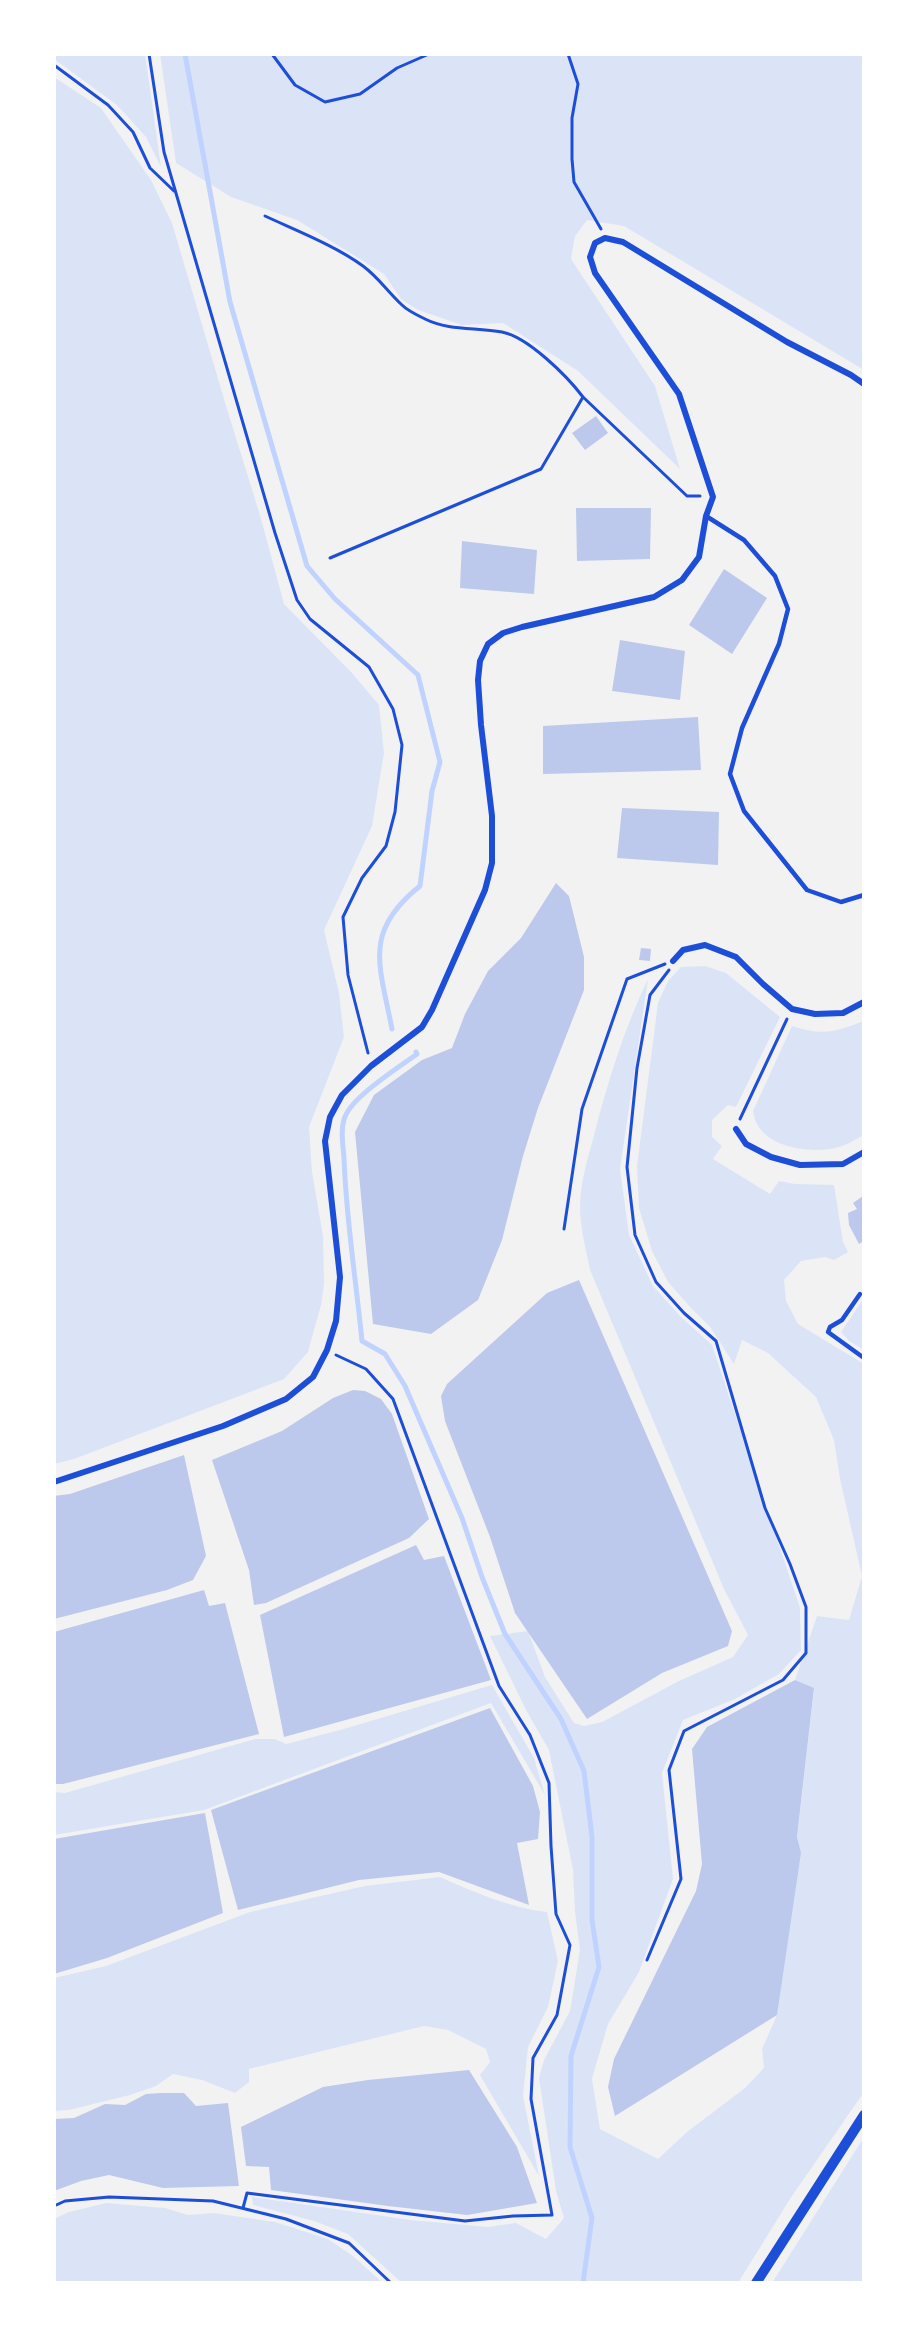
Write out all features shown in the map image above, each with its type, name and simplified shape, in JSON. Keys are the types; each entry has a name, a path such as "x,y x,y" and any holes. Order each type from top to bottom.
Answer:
{"street":[{"path":"54,1482 223,1426 286,1399 313,1377 327,1350 336,1322 340,1277 325,1141 330,1117 342,1095 371,1066 422,1027 432,1010 485,890 492,862 494,840 481,725 478,680 480,661 488,644 503,633 654,597 682,580 699,556 706,516 713,497 679,394 595,273 590,257 595,243 605,238 623,242 787,342 864,384"},
{"path":"673,961 683,950 705,945 736,957 792,1009 815,1014 843,1013 864,1002"},
{"path":"736,1129 746,1144 771,1157 800,1165 843,1164 864,1152"},
{"path":"756,2283 864,2115"}],"lane":[{"path":"706,516 744,540 775,576 788,609 779,644 742,728 730,774 744,811 807,890 841,902 864,895"},
{"path":"860,1294 842,1320 830,1327 828,1332 864,1358"}],"path":[{"path":"149,54 164,152 275,533 297,600 310,619 369,667 393,710 402,745 395,812 386,846 362,878 343,916 348,975 371,1066"},
{"path":"277,54 295,85 325,102 360,93 397,68 429,54"},
{"path":"568,54 578,84 572,118 574,182 605,238"},
{"path":"54,65 108,105 133,132 150,168 176,192"},
{"path":"265,216 361,264 382,281 404,307 428,320 449,327 504,332 534,348 567,377 583,397 687,496 713,497"},
{"path":"330,558 541,469 583,397"},
{"path":"564,1229 582,1109 627,979 673,961"},
{"path":"647,1960 681,1878 669,1770 684,1731 783,1680 806,1653 806,1607 765,1508 716,1341 684,1313 656,1282 635,1235 627,1167 637,1068 650,995 668,974 673,961"},
{"path":"736,1129 792,1009"},
{"path":"243,2208 247,2193 465,2221 552,2215 531,2099 533,2058 557,2015 570,1945 556,1914 549,1783 530,1735 499,1686 393,1399 366,1369 327,1350"},
{"path":"54,2206 64,2201 109,2197 213,2201 286,2219 349,2243 391,2283"}],"shaded area":[{"path":"54,54 145,54 161,167 146,137 117,105 54,59"},
{"path":"160,54 864,54 864,370 624,226 587,220 575,236 571,259 655,386 680,469 578,371 503,323 462,325 418,310 401,299 384,274 297,220 231,197 176,163"},
{"path":"54,77 101,108 151,180 172,223 260,515 284,604 352,673 379,705 384,753 372,826 324,930 339,993 344,1037 309,1127 312,1172 323,1236 324,1284 321,1305 308,1352 284,1379 74,1459 54,1464"},
{"path":"705,966 726,973 780,1017 736,1107 728,1105 712,1120 712,1137 722,1146 713,1159 770,1194 779,1181 795,1184 834,1185 843,1242 848,1252 834,1260 825,1257 801,1261 784,1280 786,1301 798,1324 864,1364 864,2092 790,2199 738,2283 402,2283 348,2234 314,2221 253,2205 252,2197 411,2220 488,2227 516,2223 546,2239 564,2218 556,2191 539,2078 544,2060 570,2011 580,1950 573,1870 549,1750 526,1710 490,1636 528,1631 545,1677 574,1723 584,1726 602,1722 679,1681 733,1657 748,1635 724,1589 590,1270 582,1231 580,1198 589,1153 617,1056 648,979 620,1169 629,1235 653,1286 681,1317 712,1345 800,1608 801,1650 779,1674 735,1699 683,1720 662,1773 673,1879 639,1972 608,2024 592,2079 600,2129 658,2159 687,2132 745,2088 764,2068 762,2049 777,2015 814,1689 795,1680 817,1616 849,1620 862,1576 840,1479 834,1440 816,1397 768,1353 742,1340 734,1364 710,1327 668,1282 652,1251 639,1208 637,1166 658,1003 668,981 681,967"},
{"path":"864,1021 864,1135 842,1146 817,1150 782,1144 763,1132 756,1123 753,1111 792,1026 821,1032 845,1028"},
{"path":"864,1298 864,1350 849,1341 841,1332"},
{"path":"492,1685 534,1758 545,1795 491,1703 204,1810 54,1835 54,1792 65,1793 255,1739 275,1739 286,1744"},
{"path":"440,1877 506,1903 547,1912 558,1961 548,2007 528,2047 523,2096 539,2176 480,2075 490,2062 486,2049 448,2030 424,2026 249,2069 249,2082 235,2093 202,2080 173,2074 156,2086 130,2095 69,2110 54,2111 54,1978 106,1966 250,1912 365,1886"},
{"path":"864,2137 864,2283 772,2283"},
{"path":"106,2203 165,2208 188,2215 214,2213 275,2222 328,2239 353,2256 383,2283 54,2283 54,2219 69,2212"}],"building":[{"path":"596,416 608,433 585,450 572,433"},
{"path":"576,508 651,508 650,559 577,561"},
{"path":"462,541 537,550 534,594 460,588"},
{"path":"724,569 767,598 732,654 689,625"},
{"path":"620,640 685,651 680,700 612,691"},
{"path":"698,717 701,770 543,774 543,726"},
{"path":"622,808 719,812 718,865 617,858"},
{"path":"556,883 569,896 584,957 584,990 538,1108 523,1156 502,1240 478,1300 431,1334 373,1324 355,1132 374,1095 422,1060 452,1048 465,1014 488,971 521,938"},
{"path":"641,948 651,949 650,961 639,960"},
{"path":"863,1196 864,1241 859,1244 849,1225 848,1213 857,1209 853,1203"},
{"path":"579,1280 732,1631 728,1646 662,1673 587,1719 515,1613 490,1537 445,1421 441,1396 447,1384 547,1293"},
{"path":"353,1390 365,1391 381,1399 392,1414 429,1519 409,1538 266,1603 254,1605 249,1570 212,1460 282,1431 333,1398"},
{"path":"184,1455 206,1556 193,1580 167,1590 54,1619 54,1496 70,1494"},
{"path":"416,1545 424,1560 444,1556 491,1680 284,1737 260,1615"},
{"path":"204,1590 209,1606 225,1603 259,1734 63,1784 54,1784 54,1632"},
{"path":"795,1680 814,1688 797,1837 801,1853 777,2015 615,2116 608,2087 614,2059 696,1891 702,1864 692,1749 707,1727"},
{"path":"490,1708 533,1786 540,1812 538,1839 517,1843 529,1905 439,1872 359,1880 238,1910 211,1810"},
{"path":"205,1813 223,1913 107,1958 54,1974 54,1839"},
{"path":"469,2070 517,2147 537,2203 467,2215 388,2206 271,2190 269,2167 246,2166 241,2127 323,2087"},
{"path":"184,2093 196,2106 228,2103 239,2186 163,2188 109,2175 81,2181 54,2191 54,2119 74,2118 105,2104 125,2105 146,2094"}],"waterway":[{"path":"185,54 230,302 307,566 335,599 418,675 440,762 432,791 420,886 389,919 382,935 380,968 392,1029"},
{"path":"416,1052 417,1054 377,1083 357,1101 349,1109 343,1122 347,1204 362,1341 385,1354 405,1386 462,1518 505,1634 561,1719 584,1771 592,1837 592,1920 599,1967 571,2056 570,2147 592,2218 583,2283"}]}
